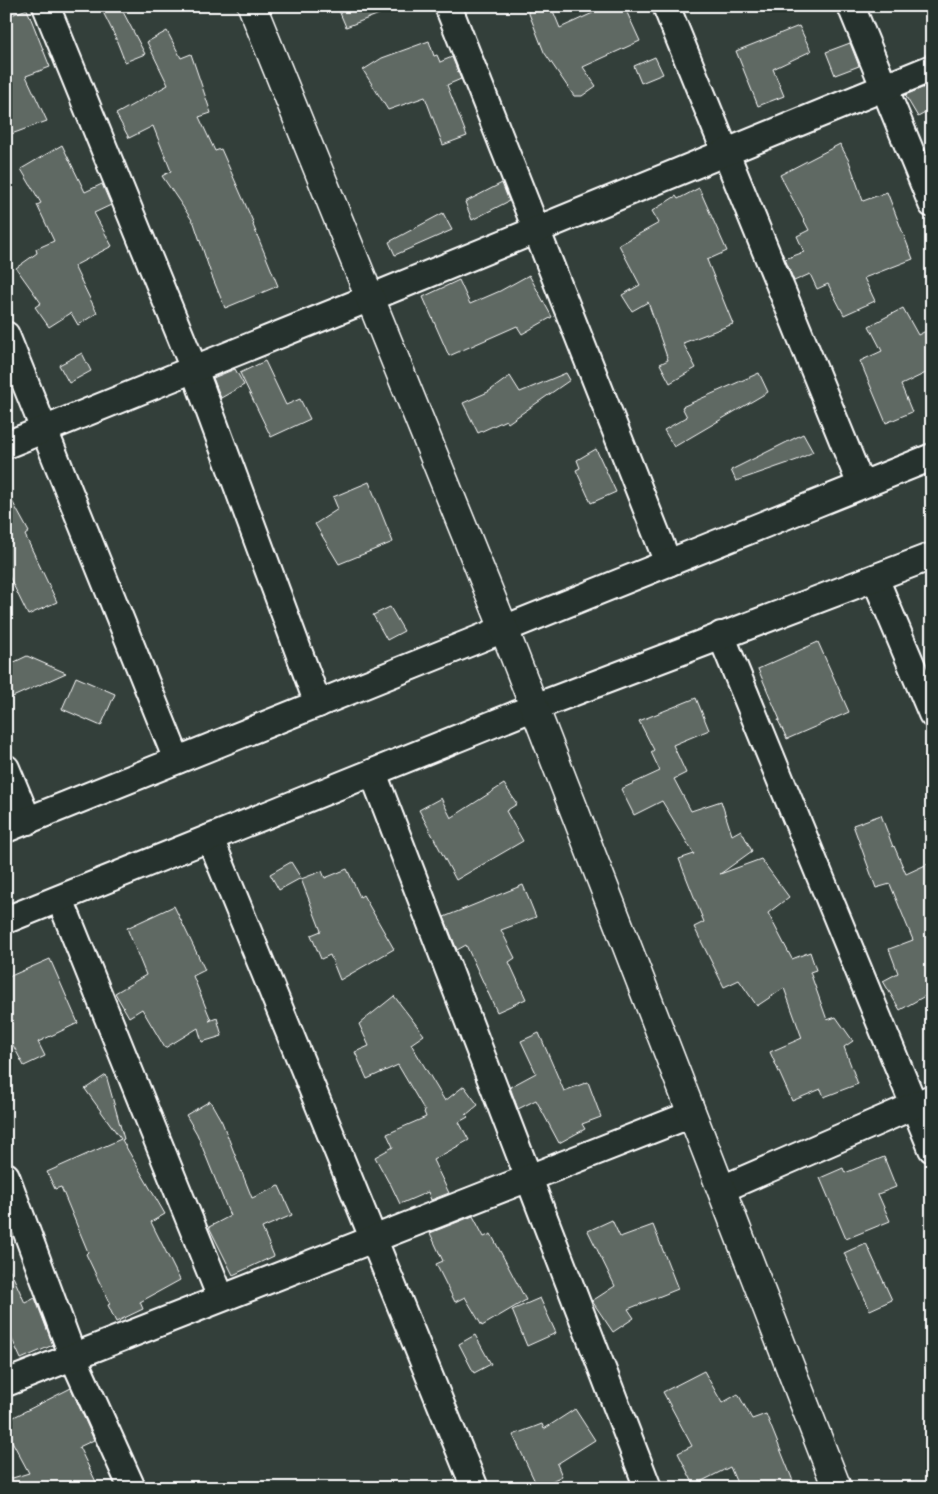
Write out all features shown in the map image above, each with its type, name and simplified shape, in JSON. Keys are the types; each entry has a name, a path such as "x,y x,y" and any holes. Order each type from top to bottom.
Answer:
{"main road":[{"path":"252,6 535,707 837,1488"}],"street":[{"path":"46,6 194,369 318,704"},
{"path":"448,6 668,563"},
{"path":"666,6 861,485"},
{"path":"851,6 932,204"},
{"path":"6,445 932,68"},
{"path":"6,335 178,760"},
{"path":"6,768 17,825 932,457"},
{"path":"6,920 535,707 932,556"},
{"path":"876,578 932,714"},
{"path":"721,635 923,1102 932,1149"},
{"path":"373,773 648,1488"},
{"path":"210,838 475,1488"},
{"path":"60,898 222,1298"},
{"path":"722,1189 923,1102"},
{"path":"6,1383 692,1114"},
{"path":"6,1176 73,1357 132,1488"}],"building":[{"path":"100,6 120,6 145,54 125,62"},
{"path":"337,6 397,6 397,7 346,27"},
{"path":"539,6 551,6 560,28 608,6 624,6 640,41 583,67 596,86 582,96 574,96 544,52 528,11"},
{"path":"27,9 50,67 26,76 47,121 6,136 6,17"},
{"path":"799,26 811,51 773,69 784,96 758,106 736,51"},
{"path":"167,31 181,58 191,54 211,113 199,117 215,151 221,149 254,224 278,286 225,308 211,274 194,223 162,176 171,171 153,126 129,138 116,114 168,85 147,42"},
{"path":"429,41 434,56 437,55 440,62 452,57 461,79 447,85 467,136 443,145 425,97 388,110 363,70 382,58"},
{"path":"850,43 859,66 835,75 826,52"},
{"path":"655,57 663,74 641,83 634,66"},
{"path":"932,84 932,109 918,117 905,95"},
{"path":"840,144 849,161 863,201 887,192 913,259 864,278 875,301 844,315 828,284 817,289 810,274 794,281 785,259 804,252 797,236 809,230 780,175"},
{"path":"62,145 85,192 102,184 111,205 94,213 112,246 74,266 97,313 78,325 71,313 49,327 35,307 41,303 16,268 37,253 36,249 54,241 37,205 41,203 21,169"},
{"path":"502,183 509,201 472,220 465,202"},
{"path":"699,188 727,251 707,260 733,324 683,343 696,368 670,383 660,364 668,360 648,302 632,311 622,295 640,285 619,245 659,223 652,211 676,196 678,199"},
{"path":"443,213 452,230 395,255 389,242"},
{"path":"529,275 552,317 522,334 517,326 449,356 423,297 459,280 470,304 500,291"},
{"path":"903,308 918,335 932,328 932,370 901,385 912,412 886,423 860,361 882,351 869,326"},
{"path":"82,353 91,371 69,383 59,365"},
{"path":"265,361 286,405 300,399 310,419 271,437 240,373"},
{"path":"235,369 244,385 221,398 213,378"},
{"path":"566,373 570,380 508,423 506,420 478,433 463,403 488,392 510,376 520,392"},
{"path":"759,373 768,392 674,447 664,430 687,417 682,407"},
{"path":"803,434 813,452 797,460 736,481 731,470"},
{"path":"596,449 616,492 591,503 576,470 580,468 577,460"},
{"path":"369,482 393,542 339,564 315,524 338,509 333,497"},
{"path":"6,490 29,532 25,535 57,602 28,615 6,570"},
{"path":"390,607 404,631 387,640 373,615"},
{"path":"818,642 849,712 787,739 758,669"},
{"path":"27,656 66,673 6,700 6,666"},
{"path":"76,677 115,694 101,726 62,709"},
{"path":"696,698 709,730 673,745 686,773 674,779 691,811 721,801 732,835 741,830 752,851 720,874 761,859 789,897 768,913 792,959 810,952 816,970 810,972 827,1020 836,1017 853,1041 844,1047 858,1084 824,1097 821,1089 792,1101 770,1052 802,1038 784,988 757,1006 739,980 724,987 694,927 704,922 679,859 694,854 662,801 634,815 621,789 660,771 651,752 654,750 639,721"},
{"path":"504,784 517,804 506,811 523,841 456,880 419,810 441,798 451,818"},
{"path":"881,815 906,874 932,862 932,992 900,1010 883,981 898,973 889,949 913,940 890,884 876,888 853,825"},
{"path":"291,862 301,878 279,890 270,874"},
{"path":"347,869 360,897 363,895 394,949 340,980 330,955 321,959 311,935 321,931 301,879 322,871 325,878"},
{"path":"523,885 536,917 501,930 515,958 509,962 526,999 497,1012 466,945 457,950 444,917"},
{"path":"174,906 205,970 193,976 211,1020 209,1021 217,1018 222,1036 202,1042 198,1028 165,1048 142,1009 129,1017 115,993 146,975 127,928"},
{"path":"50,959 78,1023 38,1042 45,1056 24,1066 6,1032 6,978"},
{"path":"394,996 424,1035 411,1044 445,1101 464,1086 478,1105 466,1115 468,1117 459,1122 469,1140 433,1160 449,1193 431,1200 428,1192 400,1204 375,1157 393,1147 387,1134 426,1117 425,1111 398,1065 367,1079 355,1052 369,1046 359,1024"},
{"path":"539,1033 564,1091 588,1082 601,1117 582,1124 585,1129 559,1143 536,1100 518,1109 510,1087 536,1073 521,1041"},
{"path":"106,1075 124,1139 122,1140 165,1214 151,1222 180,1280 140,1302 143,1309 116,1322 108,1305 110,1304 86,1254 88,1252 61,1187 55,1189 47,1172 121,1139 85,1089"},
{"path":"210,1101 222,1122 252,1198 279,1186 292,1215 262,1228 274,1256 233,1275 209,1227 230,1216 197,1134 186,1115"},
{"path":"884,1157 896,1187 878,1194 890,1221 846,1239 820,1178 843,1168 845,1173"},
{"path":"473,1216 484,1237 491,1234 526,1300 482,1326 465,1297 455,1302 436,1264 443,1261 430,1233"},
{"path":"612,1220 620,1237 653,1225 678,1289 628,1309 634,1318 613,1332 592,1301 615,1286 588,1231"},
{"path":"866,1243 892,1300 870,1310 844,1253"},
{"path":"6,1261 25,1303 35,1298 53,1345 21,1359 6,1326"},
{"path":"540,1298 556,1333 527,1346 512,1310"},
{"path":"475,1335 491,1364 474,1373 459,1344"},
{"path":"704,1371 722,1403 738,1394 752,1419 766,1414 793,1481 778,1488 739,1488 730,1467 694,1485 678,1453 692,1446 663,1392"},
{"path":"71,1388 94,1440 79,1447 99,1488 6,1488 6,1480 29,1473 6,1430 6,1421"},
{"path":"575,1409 595,1440 557,1464 562,1476 538,1488 513,1435 542,1424 544,1429"}]}
